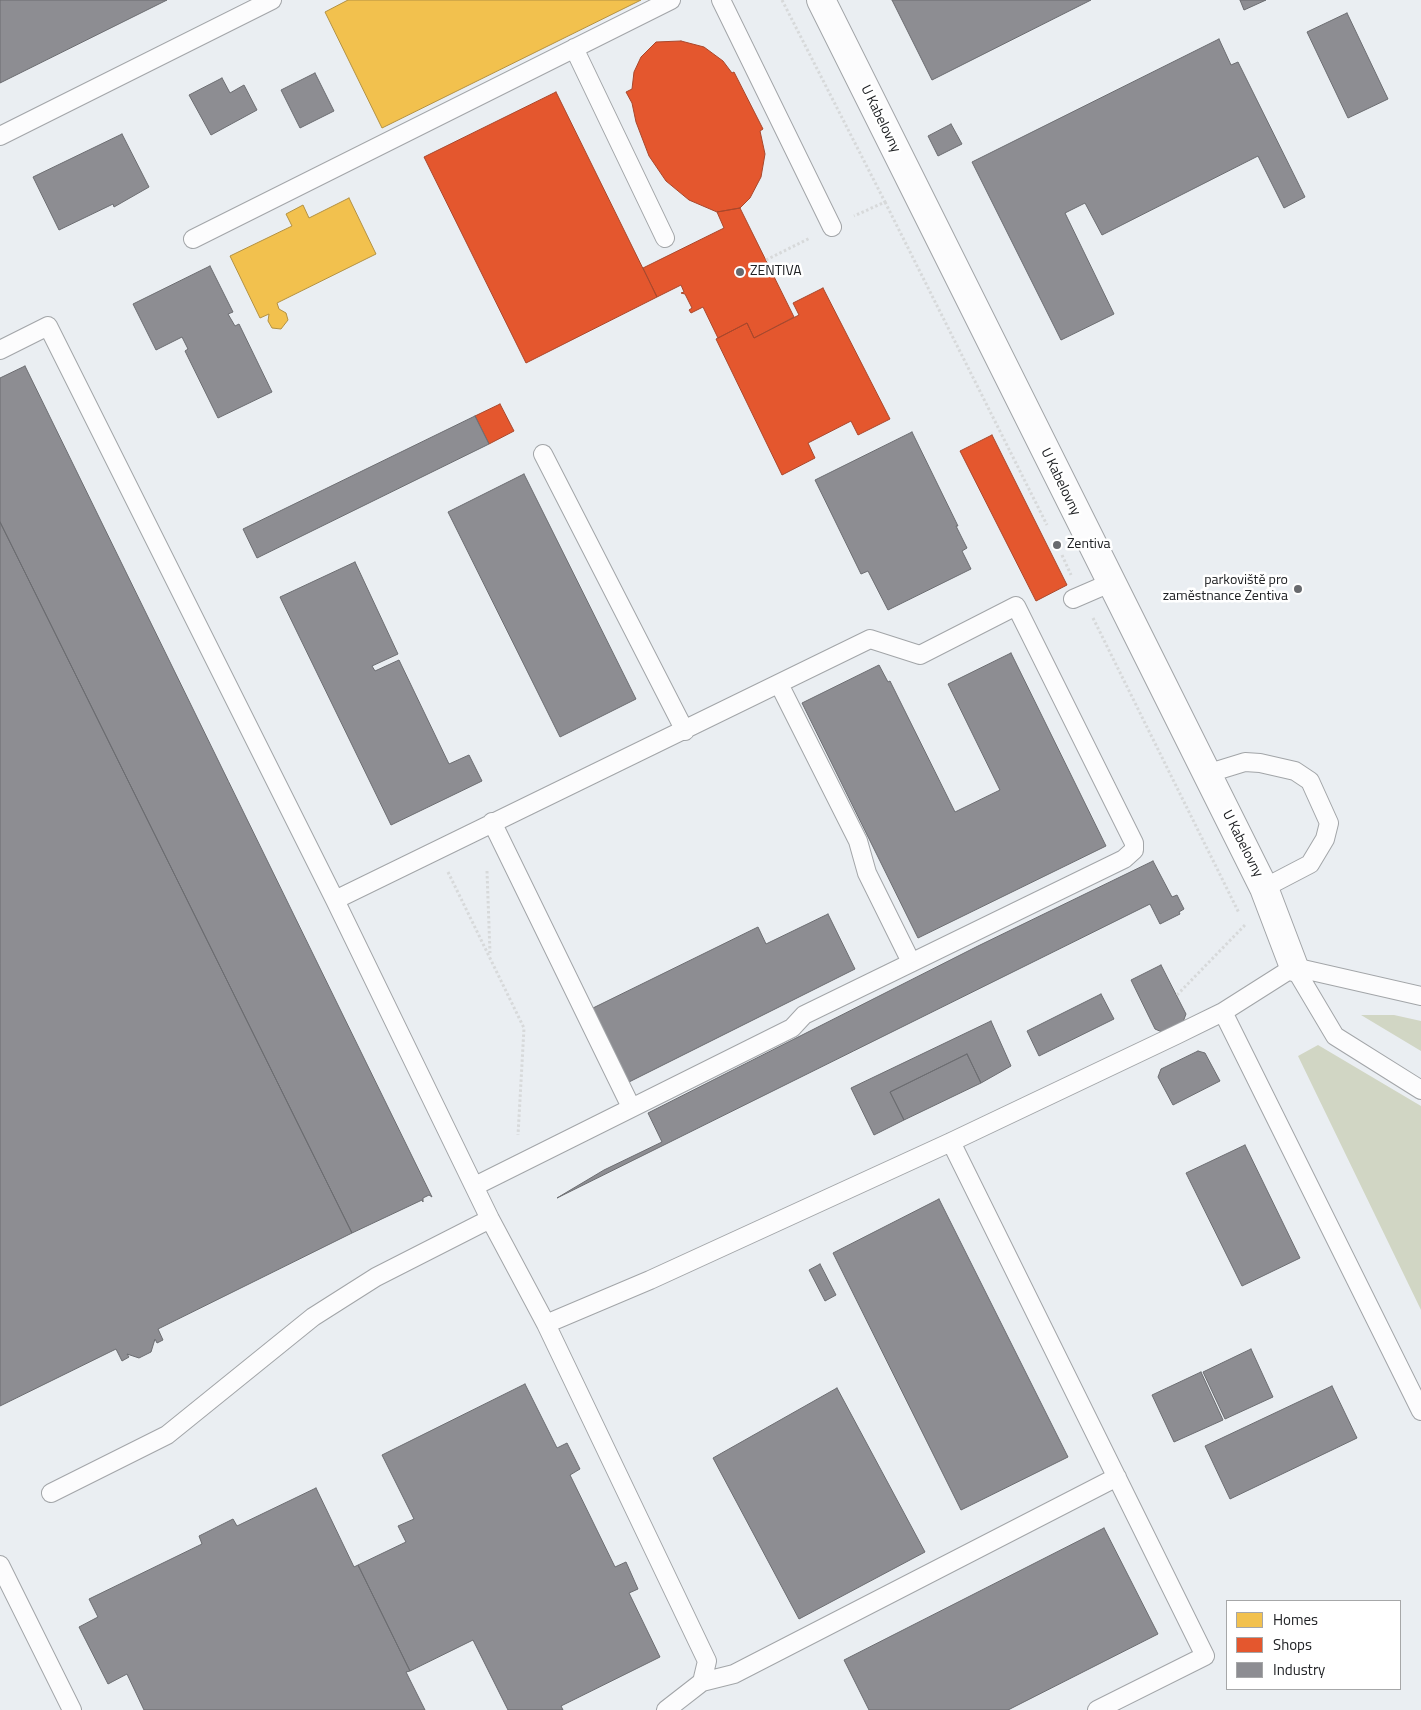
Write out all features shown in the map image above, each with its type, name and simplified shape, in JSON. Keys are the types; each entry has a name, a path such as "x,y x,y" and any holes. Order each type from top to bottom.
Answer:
{"street":[{"name":"U Kabelovny","path":"821,0 1110,583 1264,888 1294,967"}],"lane":[{"path":"0,136 272,0"},
{"path":"193,238 671,0"},
{"path":"721,0 832,227"},
{"path":"574,48 665,238"},
{"path":"0,350 48,326 335,900 490,1219 546,1324 707,1661 702,1682"},
{"path":"543,454 685,731"},
{"path":"1077,597 1110,583"},
{"path":"335,900 492,822 685,731 870,639 920,654 1016,606 1134,843 1134,850 1124,859 804,1015 792,1028 475,1186"},
{"path":"779,684 858,841 867,873 911,962"},
{"path":"1206,774 1245,762 1260,763 1296,771 1310,781 1329,823 1325,839 1310,864 1264,888"},
{"path":"492,822 631,1107"},
{"path":"1294,967 1335,1036 1421,1090"},
{"path":"546,1324 650,1280 951,1142 1223,1012 1294,967 1421,996"},
{"path":"1223,1012 1421,1411"},
{"path":"951,1142 1205,1656 1097,1710"},
{"path":"51,1493 167,1435 313,1317 376,1276 490,1219"},
{"path":"666,1710 702,1682 734,1674 1117,1478"},
{"path":"0,1565 72,1710"}],"path":[{"path":"782,0 1048,527"},
{"path":"766,260 885,202"},
{"path":"1061,553 1077,597 1245,926 1177,995"},
{"path":"447,870 524,1028 525,1038 517,1152 521,1163"}],"green space":[{"path":"1361,1015 1394,1015 1421,1021 1421,1051"},
{"path":"1318,1045 1421,1106 1421,1310 1298,1056"}],"building: Homes":[{"path":"348,0 641,0 382,128 325,12"},
{"path":"349,198 376,254 277,303 279,309 286,313 288,320 281,329 272,328 268,321 269,314 260,318 230,256 292,226 286,214 303,205 309,218"}],"building: Shops":[{"path":"681,41 704,47 723,61 732,73 734,72 763,129 760,131 765,154 761,177 750,198 740,208 717,212 689,200 666,181 649,156 636,122 632,103 626,92 632,89 634,72 641,57 656,42"},
{"path":"556,92 657,297 526,363 424,157"},
{"path":"740,208 794,317 754,338 747,323 718,338 703,307 691,313 689,310 692,308 685,294 681,293 684,292 681,285 657,297 643,268 724,228 717,212"},
{"path":"823,288 890,419 858,435 851,421 808,443 815,458 782,475 716,339 747,323 754,338 799,315 793,303"},
{"path":"500,404 514,431 489,444 475,416"},
{"path":"992,435 1067,585 1036,601 960,451"}],"building: Industry":[{"path":"0,0 167,0 0,83"},
{"path":"892,0 1091,0 932,80"},
{"path":"1240,0 1266,0 1244,10"},
{"path":"1347,13 1388,99 1348,118 1307,32"},
{"path":"1219,39 1231,65 1238,62 1305,197 1284,208 1258,156 1102,235 1085,203 1065,213 1114,314 1061,340 972,162"},
{"path":"315,73 334,111 300,128 281,90"},
{"path":"222,78 230,93 244,85 257,110 211,135 189,95"},
{"path":"951,124 962,144 938,156 928,136"},
{"path":"122,134 149,187 114,207 113,204 59,230 33,177"},
{"path":"210,266 233,312 228,314 235,326 239,324 272,392 218,418 185,351 188,349 182,337 156,350 133,304"},
{"path":"25,366 432,1197 429,1195 423,1198 423,1202 422,1200 352,1233 0,522 0,378"},
{"path":"475,416 489,444 257,558 243,529"},
{"path":"912,432 958,526 956,526 967,548 962,551 971,569 888,610 868,571 861,574 815,480"},
{"path":"524,474 636,699 560,737 448,512"},
{"path":"0,522 352,1233 158,1329 163,1340 157,1343 155,1339 151,1352 139,1358 127,1354 129,1357 122,1361 116,1349 0,1406"},
{"path":"355,562 398,654 372,666 375,671 399,660 449,764 469,755 482,781 391,825 280,597"},
{"path":"1011,653 1106,846 918,938 802,703 879,665 888,682 890,681 955,812 1000,790 948,684"},
{"path":"1153,861 1172,897 1177,895 1184,909 1179,912 1180,914 1160,924 1150,904 557,1198 604,1170 662,1142 648,1113 978,946"},
{"path":"828,914 855,969 629,1082 593,1008 758,927 766,944"},
{"path":"1161,965 1186,1014 1183,1022 1162,1032 1155,1029 1131,980"},
{"path":"1101,994 1114,1019 1039,1056 1027,1031"},
{"path":"991,1021 1011,1066 981,1083 967,1054 890,1092 904,1120 874,1135 851,1088"},
{"path":"1198,1051 1205,1053 1220,1081 1173,1105 1158,1077 1161,1069"},
{"path":"967,1054 981,1083 904,1120 890,1092"},
{"path":"1245,1145 1300,1258 1242,1286 1186,1173"},
{"path":"939,1199 1068,1457 961,1510 833,1253"},
{"path":"820,1264 836,1295 825,1301 809,1270"},
{"path":"1251,1349 1273,1397 1225,1419 1203,1372"},
{"path":"1201,1372 1223,1420 1174,1442 1152,1395"},
{"path":"525,1384 557,1448 567,1443 580,1469 570,1475 615,1567 626,1562 638,1589 629,1593 660,1657 561,1706 563,1710 508,1710 473,1640 410,1671 358,1565 406,1542 398,1526 414,1519 382,1455"},
{"path":"1332,1386 1357,1438 1230,1499 1205,1446"},
{"path":"837,1388 925,1552 799,1619 713,1458"},
{"path":"316,1488 354,1567 358,1565 410,1671 406,1672 425,1710 144,1710 127,1674 108,1684 79,1627 98,1617 89,1599 202,1544 199,1536 233,1519 237,1526"},
{"path":"1104,1528 1158,1634 1008,1710 869,1710 844,1660"}],"place":[{"name":"ZENTIVA","path":"740,272"},
{"name":"Zentiva","path":"1057,545"},
{"name":"parkoviště pro zaměstnance Zentiva","path":"1298,589"}]}
